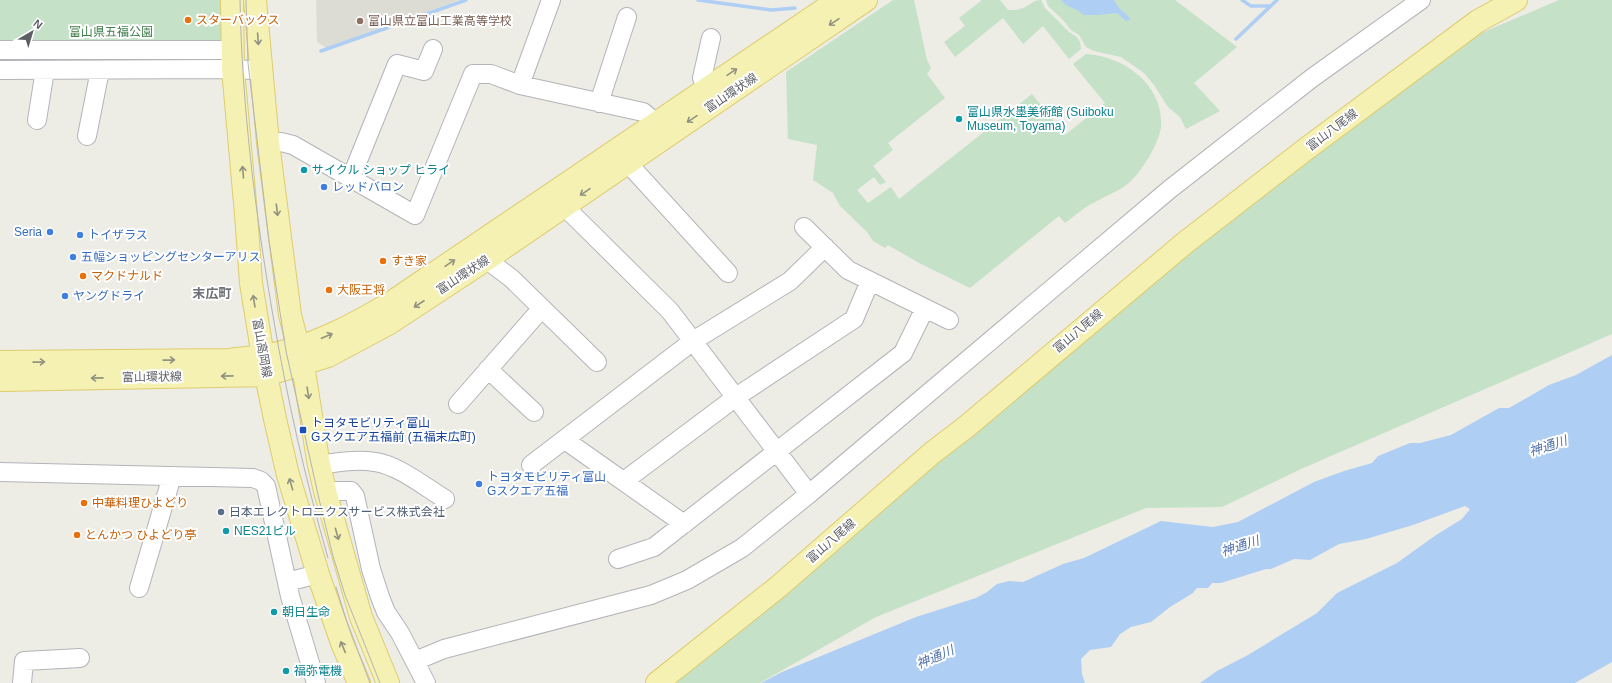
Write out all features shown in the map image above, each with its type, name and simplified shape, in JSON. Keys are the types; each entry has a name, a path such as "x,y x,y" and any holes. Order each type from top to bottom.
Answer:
{"main road":[{"name":"富山高岡線","path":"232,0 228,59 251,283 264,366 274,419 288,476 318,574 342,643 359,683"},
{"path":"254,0 268,143 290,310 301,356 319,465 360,617 388,683"},
{"name":"富山環状線","path":"660,131 707,89 838,0"},
{"name":"富山環状線","path":"0,380 264,366 301,356 328,356 388,324 485,250 624,155 866,0"},
{"name":"富山八尾線","path":"657,683 778,587 932,453 966,427 1186,242 1306,149 1478,21 1516,0"},
{"name":"富山環状線","path":"0,362 230,360 264,366"}],"street":[{"path":"520,85 551,0"},
{"path":"415,661 444,649 650,595 687,580 742,548 809,494 1170,190 1312,78 1421,0"},
{"path":"599,103 627,17"},
{"path":"707,89 702,78 711,38"},
{"path":"351,178 397,64 424,71 433,49"},
{"path":"0,50 228,59 260,70"},
{"path":"0,70 100,70 228,59"},
{"path":"37,120 45,70"},
{"path":"87,136 100,70"},
{"path":"268,143 281,142 293,145 415,215 473,74 491,74 520,85 643,112 660,131"},
{"path":"624,155 635,171 728,273"},
{"path":"561,198 572,214 670,311 809,494"},
{"path":"804,227 848,270 949,320"},
{"path":"531,465 693,341 790,281 825,248"},
{"path":"485,250 495,266 511,278 597,362"},
{"path":"624,481 736,398 854,319 870,281"},
{"path":"458,404 542,308"},
{"path":"618,559 654,547 777,453 903,353 925,308"},
{"path":"488,369 534,412"},
{"path":"565,440 684,524"},
{"path":"319,465 348,461 375,462 393,468 445,499"},
{"path":"0,472 253,478 261,481 266,486 290,596 316,683"},
{"path":"139,588 172,476"},
{"path":"325,491 351,491 355,496 371,569 380,597 386,612 415,661 426,683"},
{"path":"287,582 318,574"},
{"path":"22,683 24,661 80,658"}],"shaded area":[{"name":"富山県立富山工業高等学校","path":"316,0 459,0 328,49 317,42"}],"green space":[{"name":"富山県五福公園","path":"0,0 223,0 222,63 0,63"},
{"path":"893,0 914,0 927,60 931,68 927,74 945,98 888,143 893,150 873,166 886,182 880,185 874,177 857,190 868,203 891,187 899,199 1032,94 1065,135 1105,103 1073,64 1086,54 1114,60 1127,67 1149,86 1156,98 1160,112 1160,133 1154,148 1145,163 1132,180 1124,187 1087,206 1065,223 1059,216 970,288 919,263 888,245 885,248 873,241 867,232 840,206 833,193 813,180 817,145 788,139 786,72"},
{"path":"982,0 1000,0 1008,10 1015,10 1021,9 1034,1 1041,0 1045,8 1069,32 1077,37 1080,42 1081,49 1069,59 1043,26 1023,44 1003,18 955,57 944,42 965,26 959,18"},
{"path":"1046,0 1175,0 1237,47 1194,83 1220,111 1186,129 1180,117 1168,107 1154,85 1144,73 1121,57 1094,51 1086,47 1079,35 1071,30 1048,6"},
{"path":"1559,0 1612,0 1612,334 1301,469 1222,507 1146,508 876,617 760,683 664,683 1198,239 1479,34"}],"water":[{"path":"1061,0 1114,0 1119,8 1131,19 1126,21 1117,13 1084,15 1066,5"},
{"name":"神通川","path":"1612,355 1612,662 1575,683 1200,683 1217,671 1248,655 1317,613 1337,593 1397,563 1436,535 1462,519 1470,509 1465,506 1413,525 1366,539 1339,544 1310,560 1294,559 1271,569 1266,569 1221,583 1212,583 1208,588 1197,588 1193,593 1170,607 1151,622 1131,627 1120,634 1111,647 1090,650 1081,659 1082,674 1085,683 761,683 782,672 916,617 976,598 997,584 1009,581 1023,582 1063,564 1084,558 1161,521 1213,527 1238,522 1314,482 1372,463 1378,456 1410,443 1420,443 1451,435 1499,408 1509,408 1549,385 1576,375"}],"waterway":[{"path":"321,51 466,0"},
{"path":"698,0 772,10 795,8"},
{"path":"1242,0 1251,6 1271,6"},
{"path":"1236,39 1277,0"},
{"path":"111,61 216,59"}],"tram line":[{"path":"240,0 243,79 250,158 266,277 290,408 328,558"},
{"path":"246,0 248,63 269,241 286,351 333,556 345,595 380,683"},
{"path":"336,587 346,619 370,683"}],"place":[{"name":"スターバックス","path":"188,20"},
{"name":"富山県立富山工業高等学校","path":"360,21"},
{"name":"富山県水墨美術館 (Suiboku Museum, Toyama)","path":"959,119"},
{"name":"サイクル ショップ ヒライ","path":"304,170"},
{"name":"レッドバロン","path":"324,187"},
{"name":"Seria","path":"50,232"},
{"name":"トイザラス","path":"80,235"},
{"name":"五幅ショッピングセンターアリス","path":"73,257"},
{"name":"すき家","path":"383,261"},
{"name":"マクドナルド","path":"83,276"},
{"name":"大阪王将","path":"329,290"},
{"name":"ヤングドライ","path":"65,296"},
{"name":"トヨタモビリティ富山 Gスクエア五福前 (五福末広町)","path":"303,430"},
{"name":"トヨタモビリティ富山 Gスクエア五福","path":"479,484"},
{"name":"中華料理ひよどり","path":"84,503"},
{"name":"日本エレクトロニクスサービス株式会社","path":"221,512"},
{"name":"NES21ビル","path":"226,531"},
{"name":"とんかつ ひよどり亭","path":"77,535"},
{"name":"朝日生命","path":"274,612"},
{"name":"福弥電機","path":"286,671"}],"district":[{"name":"末広町","path":"212,293"}]}
